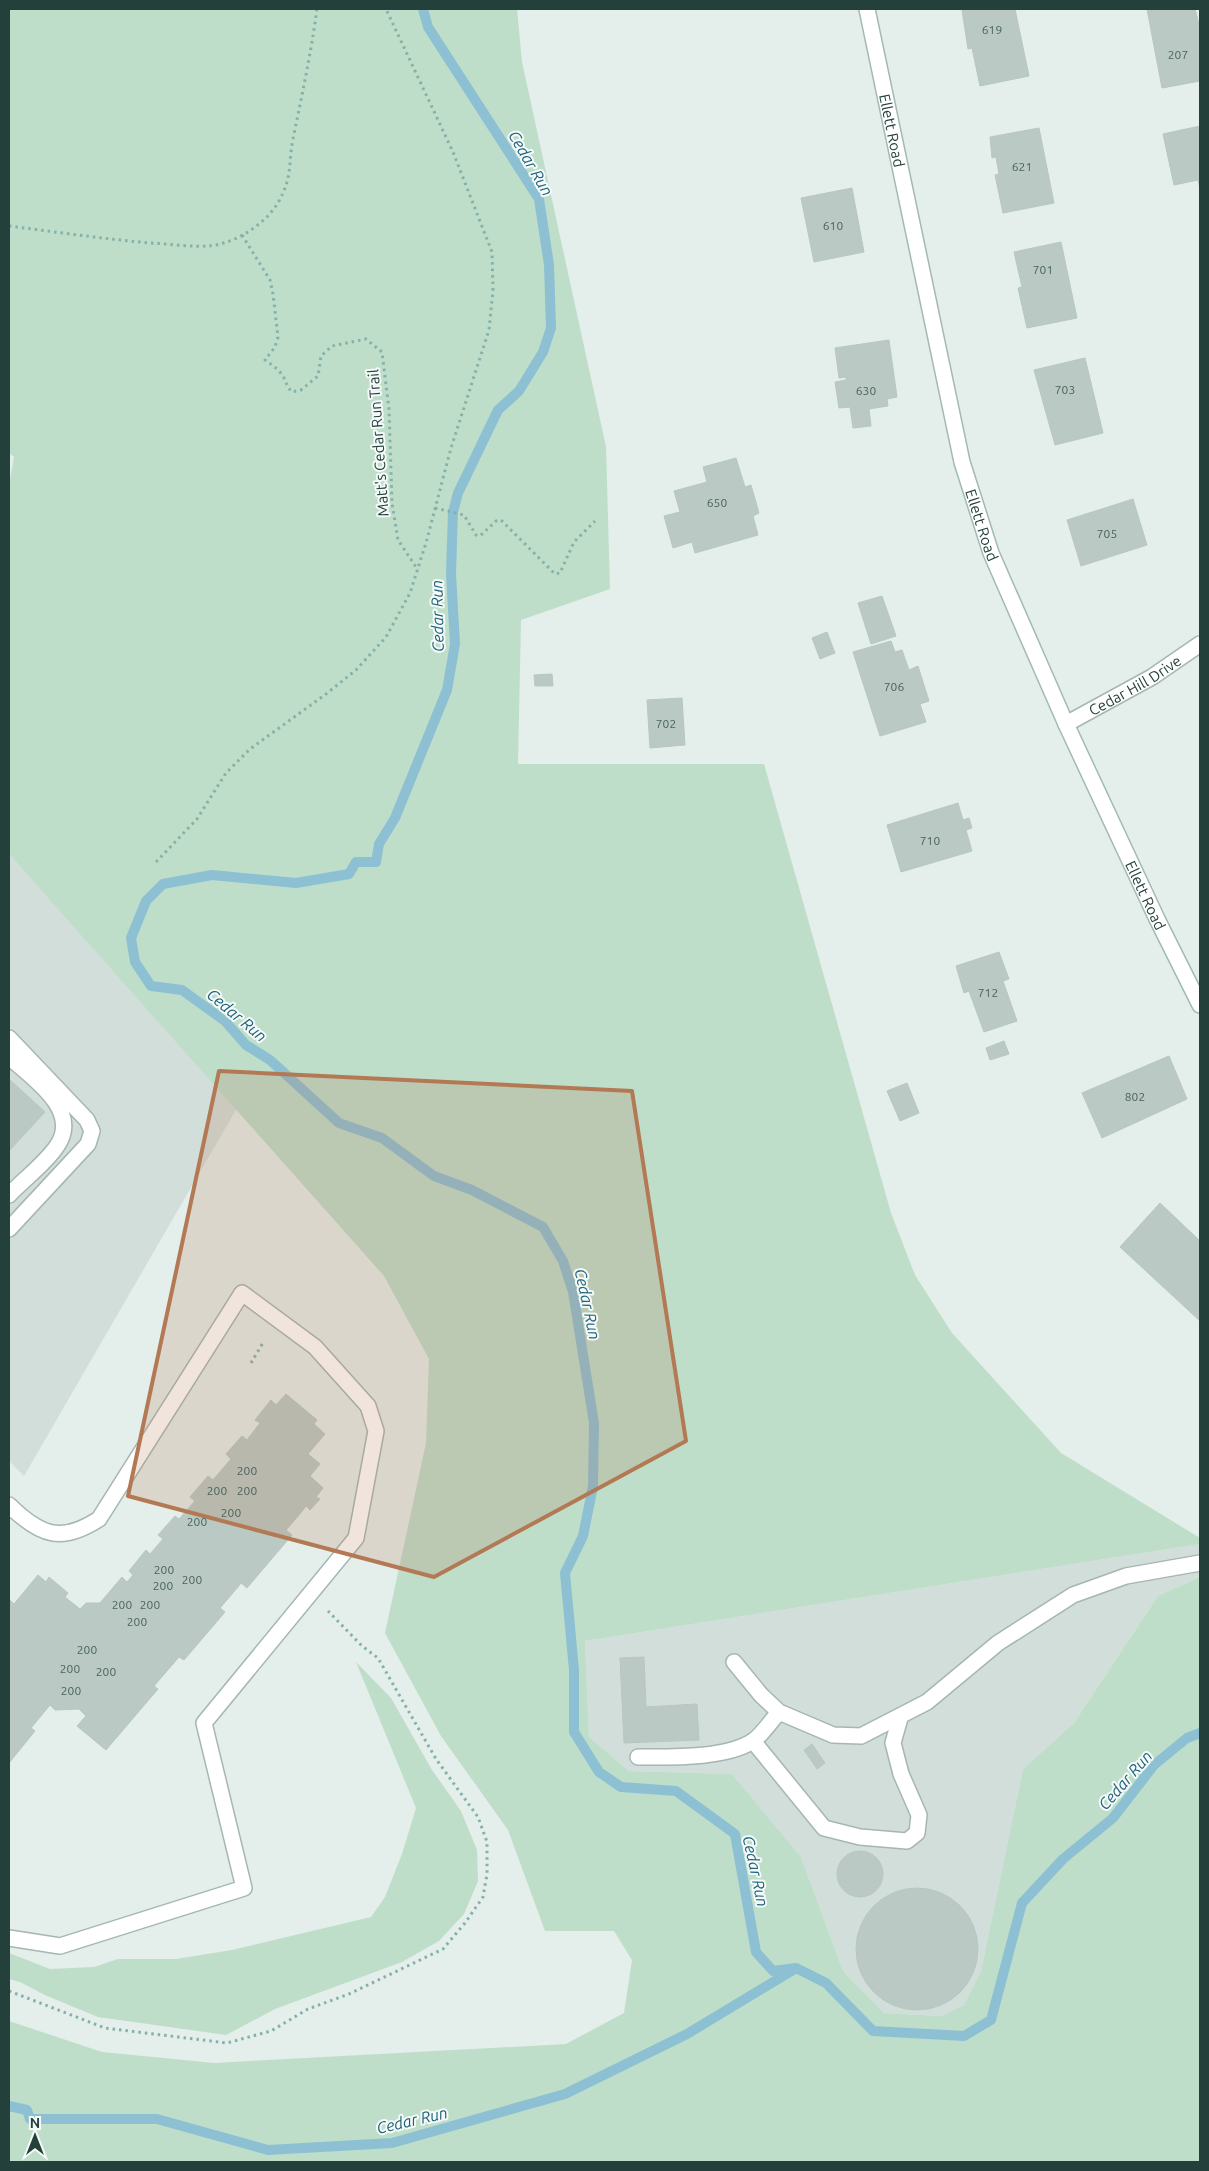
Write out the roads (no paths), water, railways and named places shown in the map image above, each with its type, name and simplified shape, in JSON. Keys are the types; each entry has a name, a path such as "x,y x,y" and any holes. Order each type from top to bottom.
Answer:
{"street":[{"name":"Ellett Road","path":"867,9 962,462 991,553 1066,724 1157,919 1200,1005"},
{"name":"Cedar Hill Drive","path":"1066,724 1152,677 1200,644"},
{"path":"9,1038 87,1120 92,1131 88,1144 9,1229"},
{"path":"9,1057 52,1096 63,1118 63,1131 58,1145 9,1195"},
{"path":"9,1508 29,1525 42,1532 59,1533 82,1530 99,1519 242,1294 315,1347 368,1406 376,1431 356,1538 204,1723 244,1888 60,1946 9,1938"},
{"path":"734,1662 761,1695 779,1712 833,1735 861,1736 900,1718 928,1702 998,1643 1073,1595 1126,1576 1200,1563"},
{"path":"638,1757 697,1756 728,1750 753,1741 779,1712"},
{"path":"753,1741 824,1828 860,1837 907,1840 917,1833 919,1815 901,1774 893,1743 900,1718"}],"waterway":[{"name":"Cedar Run","path":"423,9 428,27 539,199 549,265 551,328 543,352 519,391 498,410 458,493 453,512 451,574 455,644 447,690 395,818 379,844 376,862 356,862 349,874 296,883 212,875 163,884 146,901 131,938 135,962 151,986 182,990 225,1021 246,1045 270,1060 339,1123 382,1138 434,1176 472,1190 543,1227 563,1261 573,1292 594,1423 593,1486 583,1536 565,1573 574,1670 574,1732 599,1772 621,1787 676,1791 735,1834 756,1952 773,1971 796,1968 826,1983 873,2031 964,2036 991,2020 1022,1903 1063,1859 1113,1818 1154,1765 1187,1738 1200,1733"},
{"name":"Cedar Run","path":"9,2106 27,2110 30,2119 157,2119 268,2150 392,2143 565,2094 687,2034 793,1970"}]}
